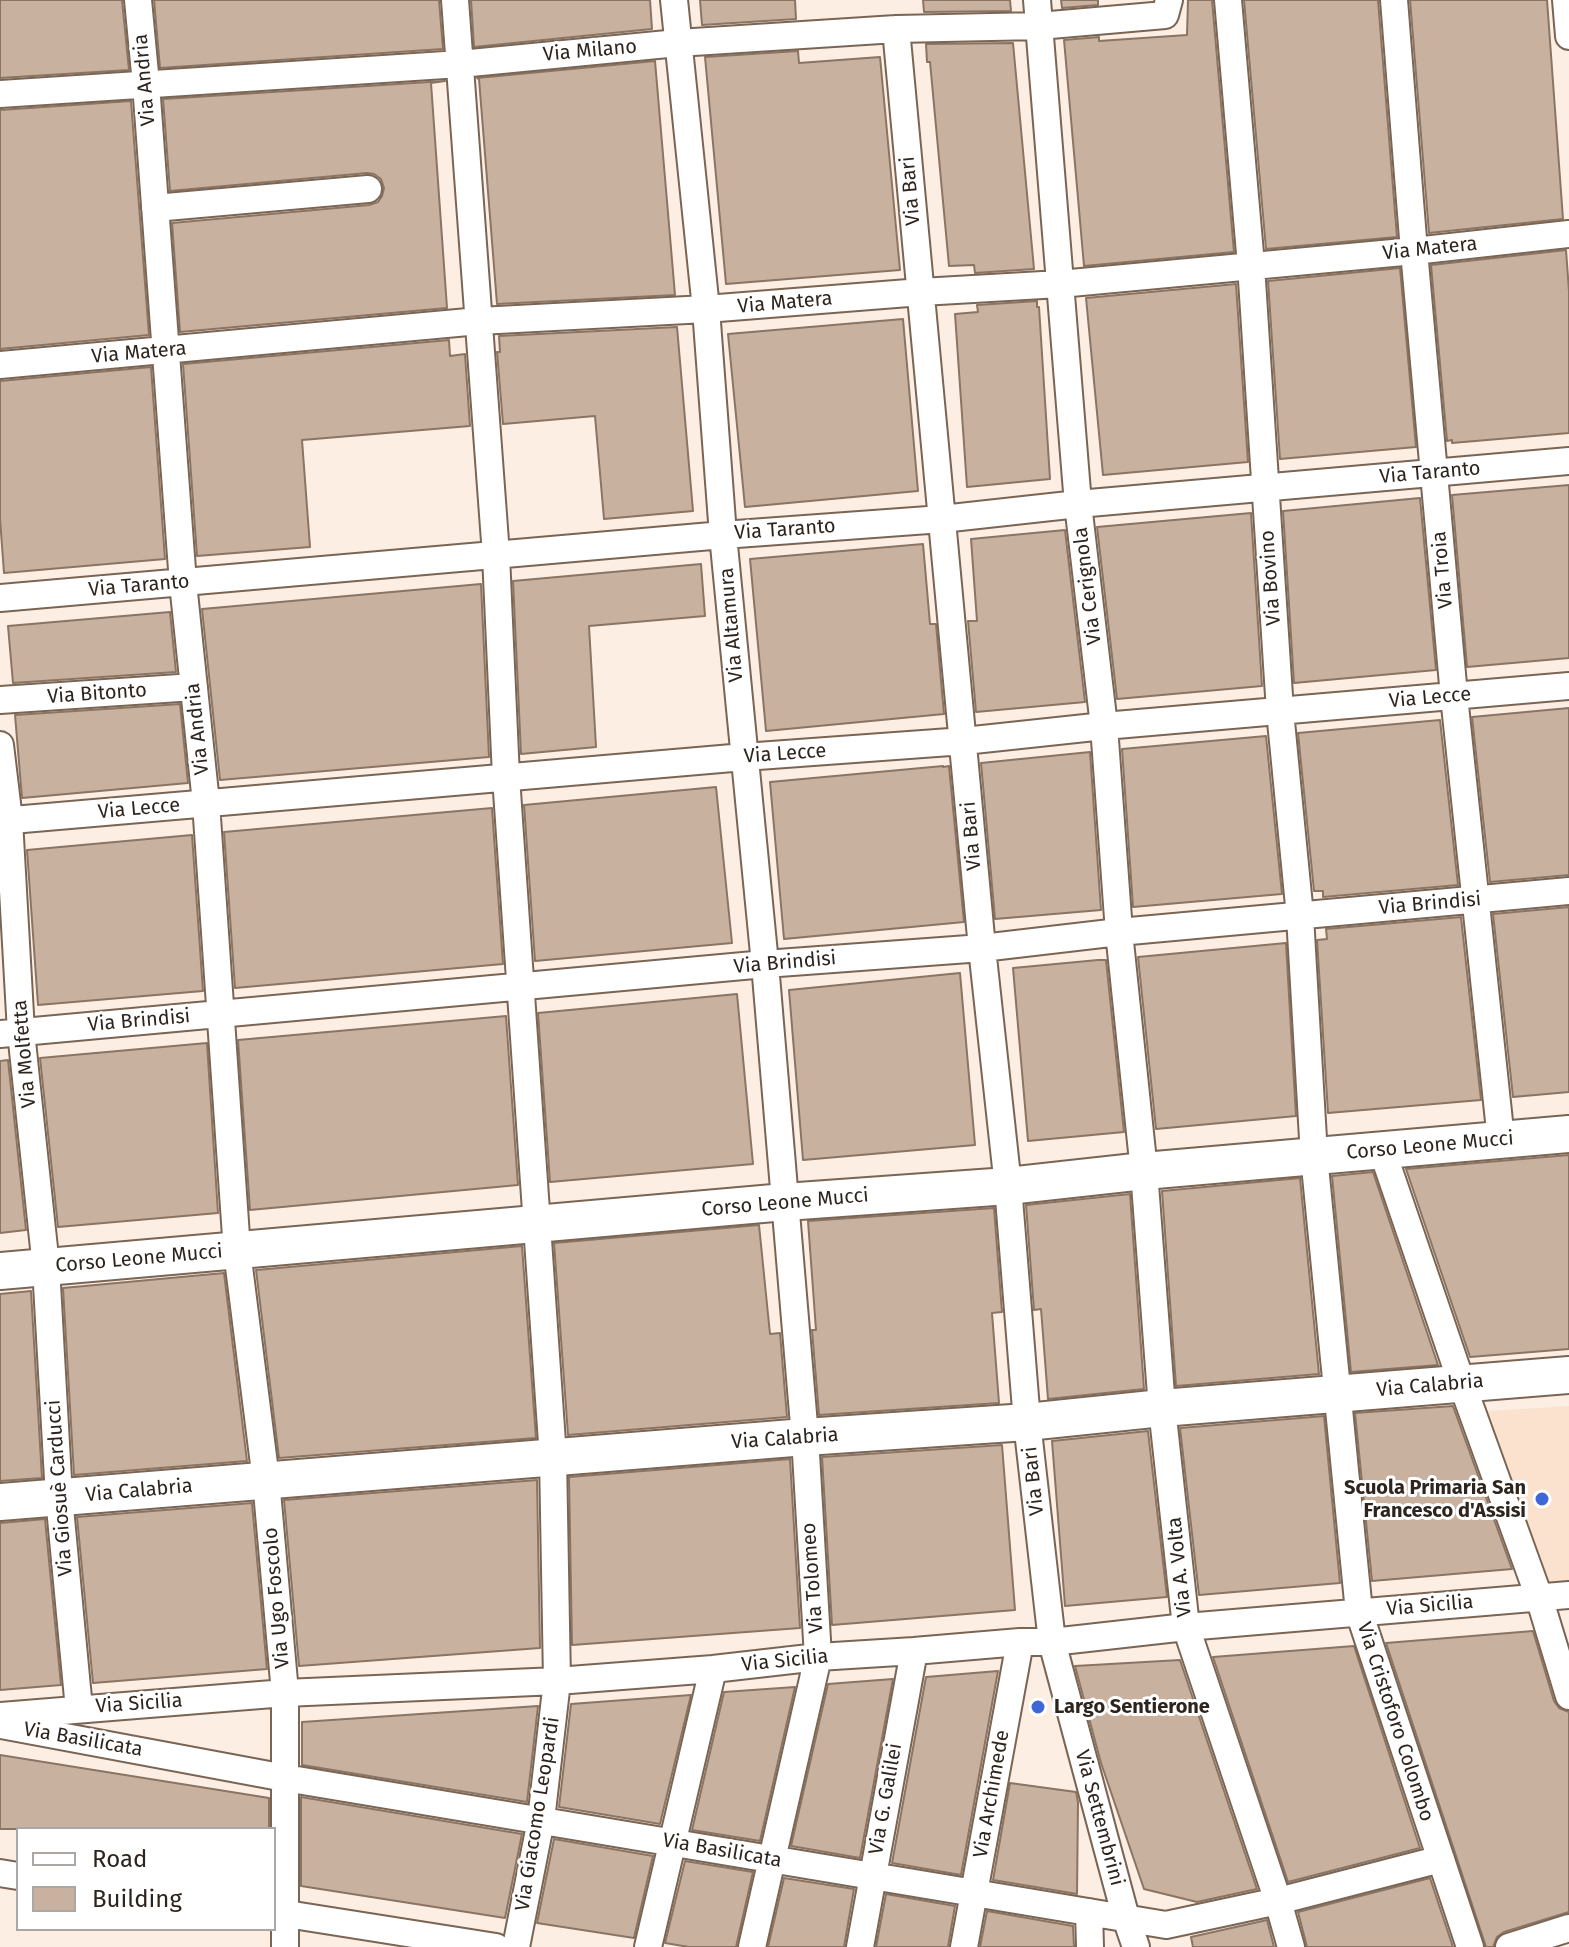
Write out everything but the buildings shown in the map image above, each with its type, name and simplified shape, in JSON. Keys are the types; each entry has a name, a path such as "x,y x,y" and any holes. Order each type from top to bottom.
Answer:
{"street":[{"name":"Via Andria","path":"138,0 183,583 206,803 237,1251"},
{"name":"Via Giacomo Leopardi","path":"455,0 496,555 506,777 553,1457 557,1681 541,1820 516,1947"},
{"name":"Via Altamura","path":"674,0 706,309 723,535 785,1202"},
{"name":"Via Milano","path":"0,94 460,64 678,43 896,29 1038,13 1165,15 1169,0"},
{"name":"Via Bovino","path":"1228,0 1251,265 1280,711 1300,916 1314,1156"},
{"name":"Via Troia","path":"1394,0 1454,696 1501,1140"},
{"path":"1566,0 1569,36"},
{"name":"Via Cerignola","path":"1038,13 1078,504 1104,726 1119,932 1144,1171"},
{"name":"Via Bari","path":"896,29 982,948 1008,1186 1027,1422 1052,1642"},
{"path":"155,208 368,189"},
{"name":"Via Matera","path":"0,365 479,321 706,309 1060,284 1569,234"},
{"name":"Via Taranto","path":"0,598 942,519 1078,504 1569,461"},
{"name":"Via Lecce","path":"4,820 964,741 1569,686"},
{"name":"Via Bitonto","path":"0,700 194,687"},
{"name":"Via Molfetta","path":"0,745 11,1033 46,1267"},
{"name":"Via Brindisi","path":"11,1033 765,964 982,948 1119,932 1569,891"},
{"name":"Corso Leone Mucci","path":"0,1271 785,1202 1008,1186 1569,1134"},
{"path":"1382,1150 1539,1597 1569,1696"},
{"name":"Via Cristoforo Colombo","path":"1314,1156 1359,1612 1470,1947"},
{"name":"Via A. Volta","path":"1144,1171 1162,1408 1186,1627 1291,1947"},
{"name":"Via Tolomeo","path":"752,1947 818,1657 805,1437 785,1202"},
{"name":"Via Ugo Foscolo","path":"237,1251 266,1480 285,1693 279,1913 285,1947"},
{"name":"Via Giosuè Carducci","path":"46,1267 59,1497 79,1709"},
{"name":"Via Calabria","path":"0,1502 1027,1422 1569,1375"},
{"name":"Via Sicilia","path":"0,1716 285,1693 557,1681 713,1669 818,1657 1052,1642 1186,1627 1569,1595"},
{"name":"Via Archimede","path":"964,1947 1020,1642"},
{"name":"Via Settembrini","path":"1052,1642 1136,1947"},
{"name":"Via G. Galilei","path":"860,1947 914,1651"},
{"path":"648,1947 713,1669"},
{"name":"Via Basilicata","path":"0,1725 285,1778 1166,1925 1278,1901 1441,1859"},
{"path":"1089,1912 1090,1947"},
{"path":"279,1913 496,1947"},
{"path":"1509,1947 1569,1928"}],"shaded area":[{"name":"Scuola Primaria San Francesco d'Assisi","path":"1569,1406 1569,1587 1544,1588 1488,1411"}],"place":[{"name":"Scuola Primaria San Francesco d'Assisi","path":"1542,1499"},
{"name":"Largo Sentierone","path":"1038,1707"}]}
